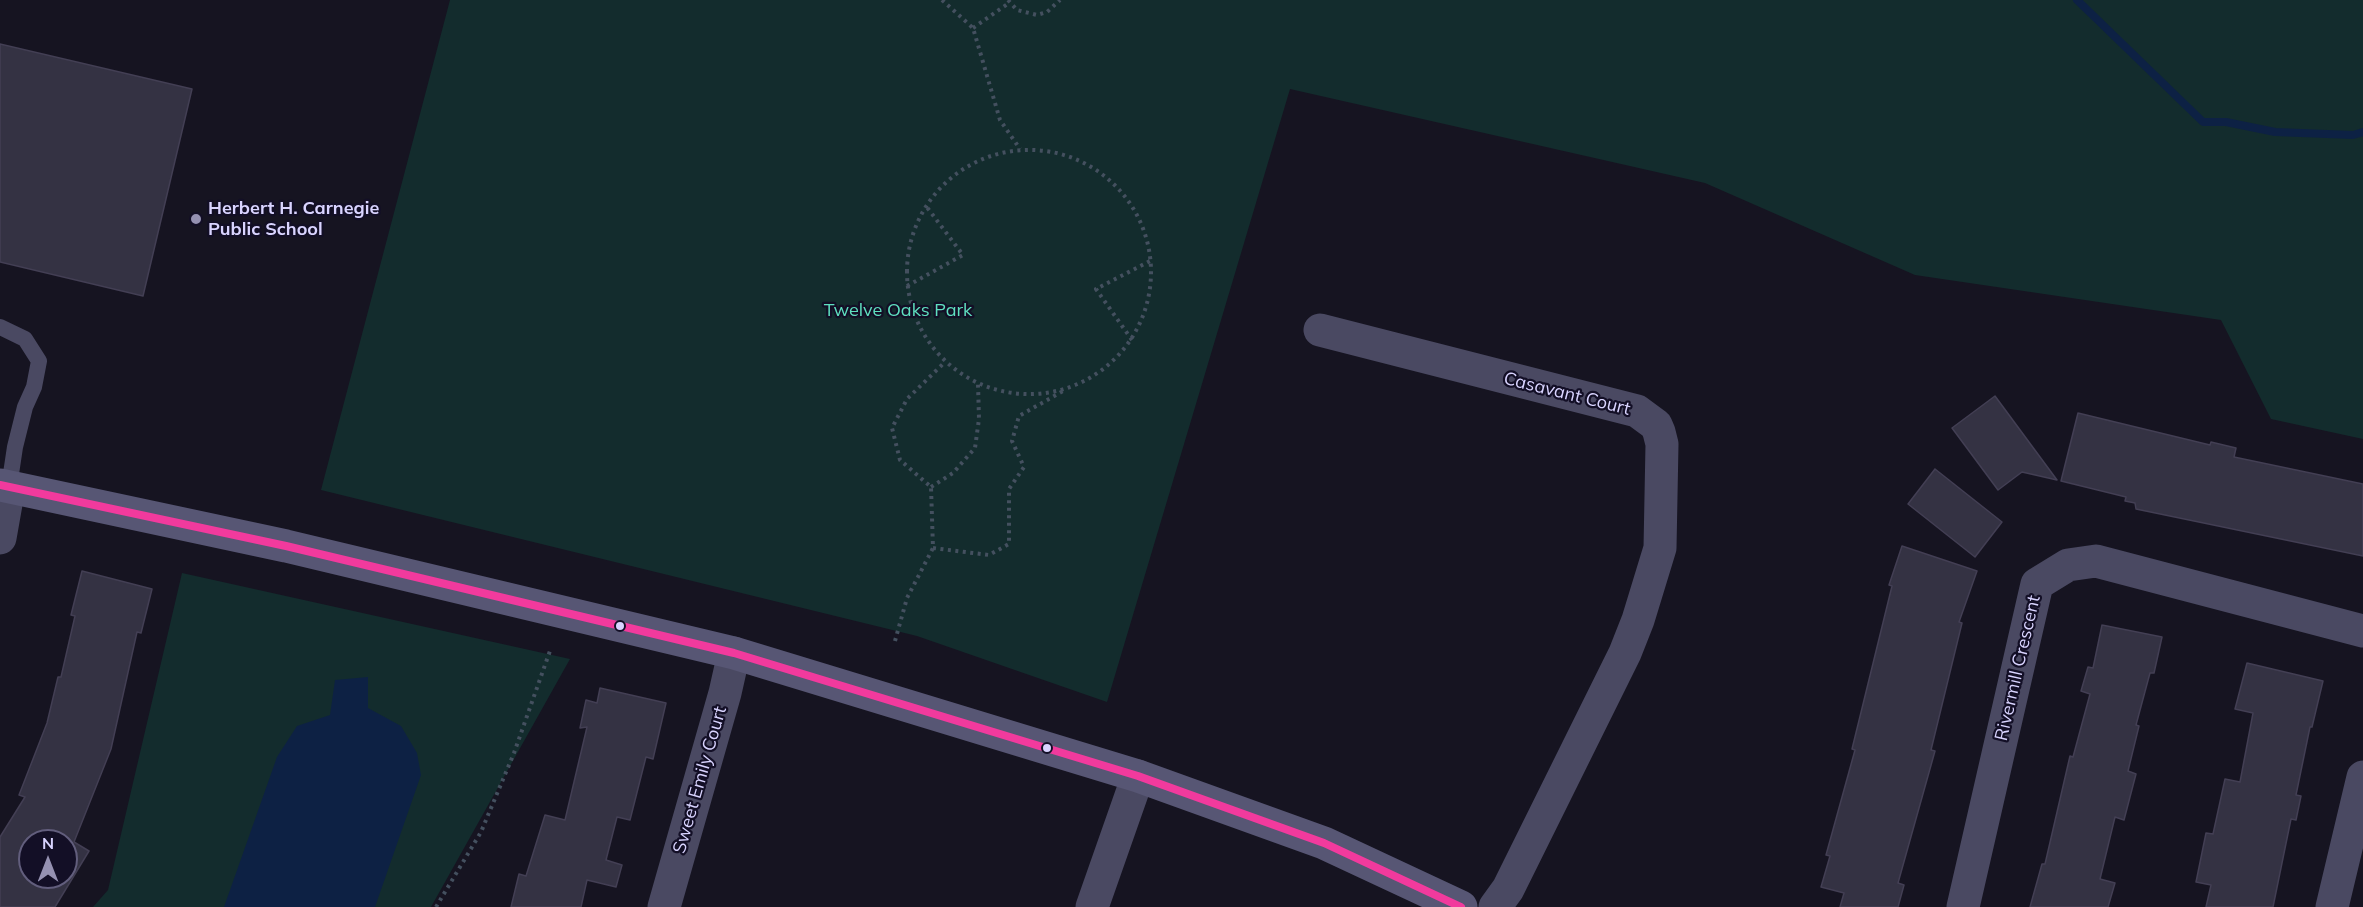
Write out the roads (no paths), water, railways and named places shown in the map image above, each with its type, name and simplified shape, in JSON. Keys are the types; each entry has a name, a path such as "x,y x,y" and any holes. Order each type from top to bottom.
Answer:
{"street":[{"name":"Casavant Court","path":"1320,330 1636,411 1656,425 1659,432 1662,444 1660,548 1638,620 1625,653 1513,878 1495,907"},
{"path":"0,538 4,486 286,546 734,653 1138,776 1324,843 1461,907"},
{"name":"Rivermill Crescent","path":"1963,907 2037,584 2068,565 2096,561 2363,631"},
{"name":"Sweet Emily Court","path":"664,907 725,693 734,653"},
{"path":"1092,907 1138,776"},
{"path":"2332,907 2363,777"}],"lane":[{"path":"0,327 25,339 39,361 34,387 25,407 4,486"}],"water":[{"path":"368,677 368,708 401,726 417,753 421,775 375,907 224,907 277,757 297,726 330,715 335,680"}],"waterway":[{"path":"2077,0 2203,122 2226,122 2275,132 2353,135 2363,132"}],"place":[{"name":"Herbert H. Carnegie Public School","path":"196,219"}],"park label":[{"name":"Twelve Oaks Park","path":"898,311"}]}
